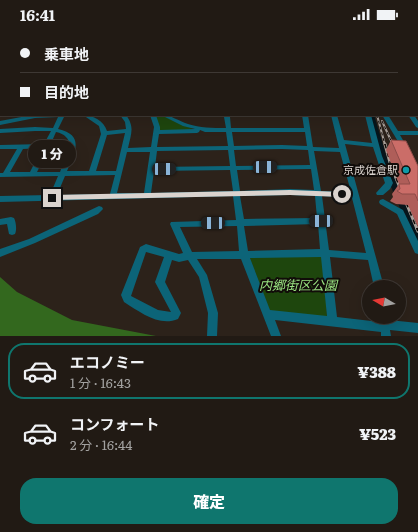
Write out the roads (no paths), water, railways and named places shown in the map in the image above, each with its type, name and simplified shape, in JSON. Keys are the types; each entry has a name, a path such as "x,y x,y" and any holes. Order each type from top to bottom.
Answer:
{"street":[{"path":"0,123 35,116"},
{"path":"32,175 61,116"},
{"path":"88,116 102,125 104,133 92,173"},
{"path":"114,196 129,131 128,122 124,116"},
{"path":"147,195 156,132 156,122 153,116"},
{"path":"167,116 185,125 205,130"},
{"path":"227,116 244,254 276,336"},
{"path":"305,116 318,193 333,322"},
{"path":"334,116 377,280"},
{"path":"368,116 389,183 380,193"},
{"path":"386,116 407,152"},
{"path":"412,116 418,126"},
{"path":"0,131 54,130 63,132 69,136 73,143 72,149 52,198"},
{"path":"156,132 205,130 308,130"},
{"path":"104,133 129,131"},
{"path":"396,133 418,133"},
{"path":"341,142 376,145"},
{"path":"0,147 72,149"},
{"path":"2,175 21,147"},
{"path":"125,150 231,148 310,148 343,150"},
{"path":"151,170 313,167"},
{"path":"2,175 119,173"},
{"path":"0,199 236,193 318,193 355,195"},
{"path":"383,202 400,212 418,250"},
{"path":"0,253 32,241 100,209"},
{"path":"0,222 11,220 12,232"},
{"path":"212,336 213,314 203,275 186,250 178,229 174,224 321,221"},
{"path":"169,255 160,282 176,313 172,318 154,315 127,299 126,295 143,250 146,248 179,258 191,256 244,254 326,253 371,257"},
{"path":"267,314 333,322 418,328"}],"waterway":[{"path":"370,116 383,158 418,239"}],"railway":[{"path":"377,116 385,145"},
{"path":"382,121 393,145"},
{"path":"385,144 391,166 417,229"},
{"path":"392,144 395,150"}],"place":[{"name":"京成佐倉駅","path":"406,170"}],"park label":[{"name":"内郷街区公園","path":"298,285"}]}
